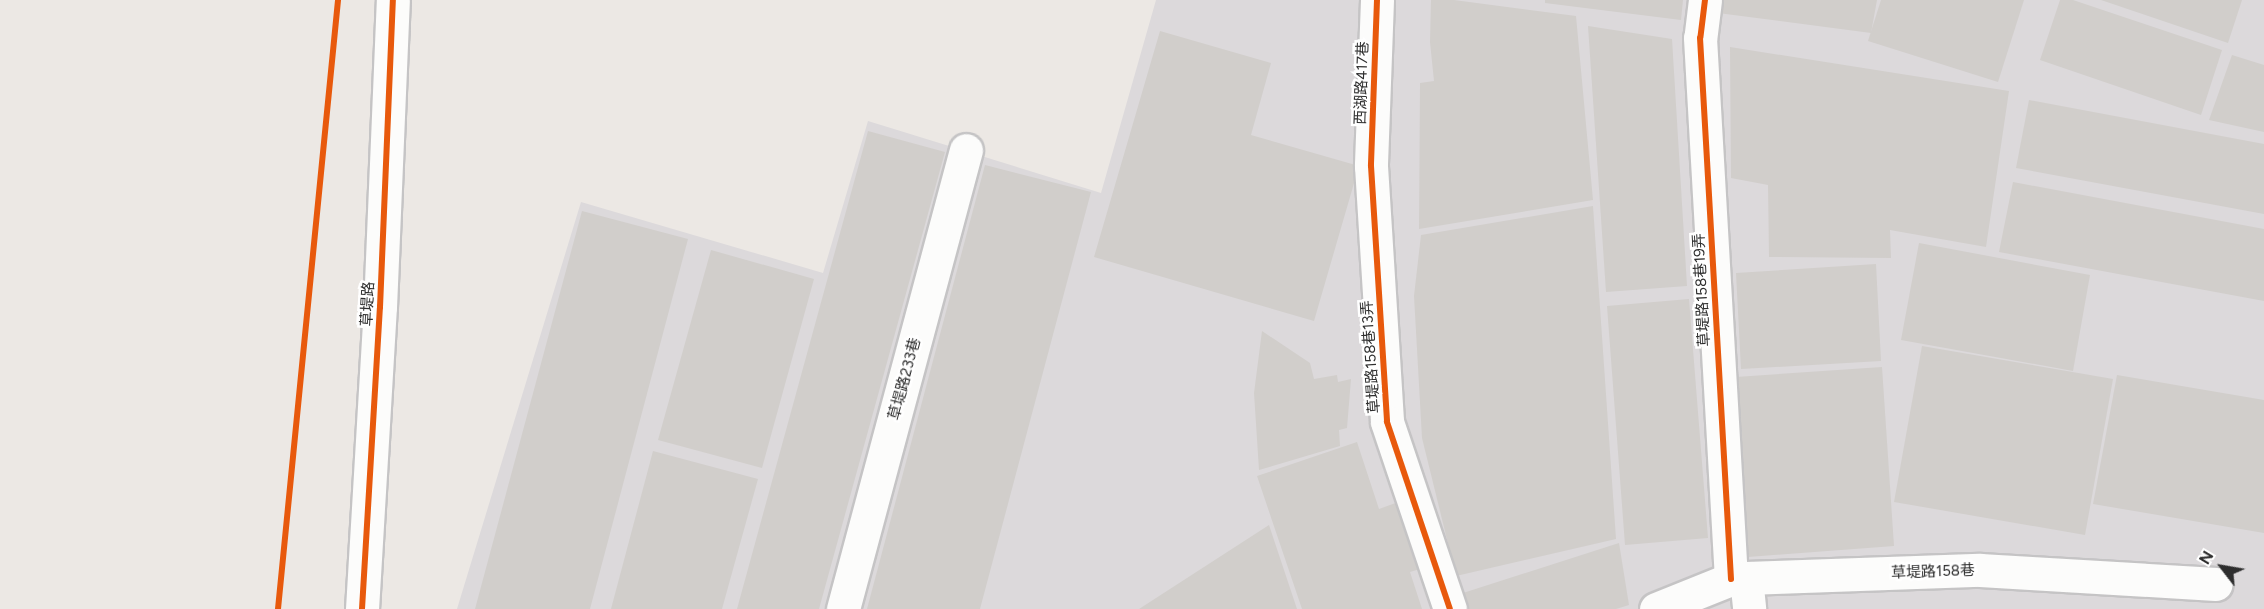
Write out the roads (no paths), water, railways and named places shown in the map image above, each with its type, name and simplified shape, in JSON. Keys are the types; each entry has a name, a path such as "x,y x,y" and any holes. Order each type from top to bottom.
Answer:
{"street":[{"name":"草堤路","path":"362,609 380,307 393,0"},
{"name":"西湖路417巷","path":"1371,166 1377,0"},
{"name":"草堤路158巷19弄","path":"1705,0 1700,38 1742,589"},
{"name":"草堤路233巷","path":"843,609 966,150"},
{"name":"草堤路158巷13弄","path":"1371,166 1387,422 1450,609"},
{"name":"草堤路158巷","path":"1656,609 1742,589 1980,570 2216,584"}]}
